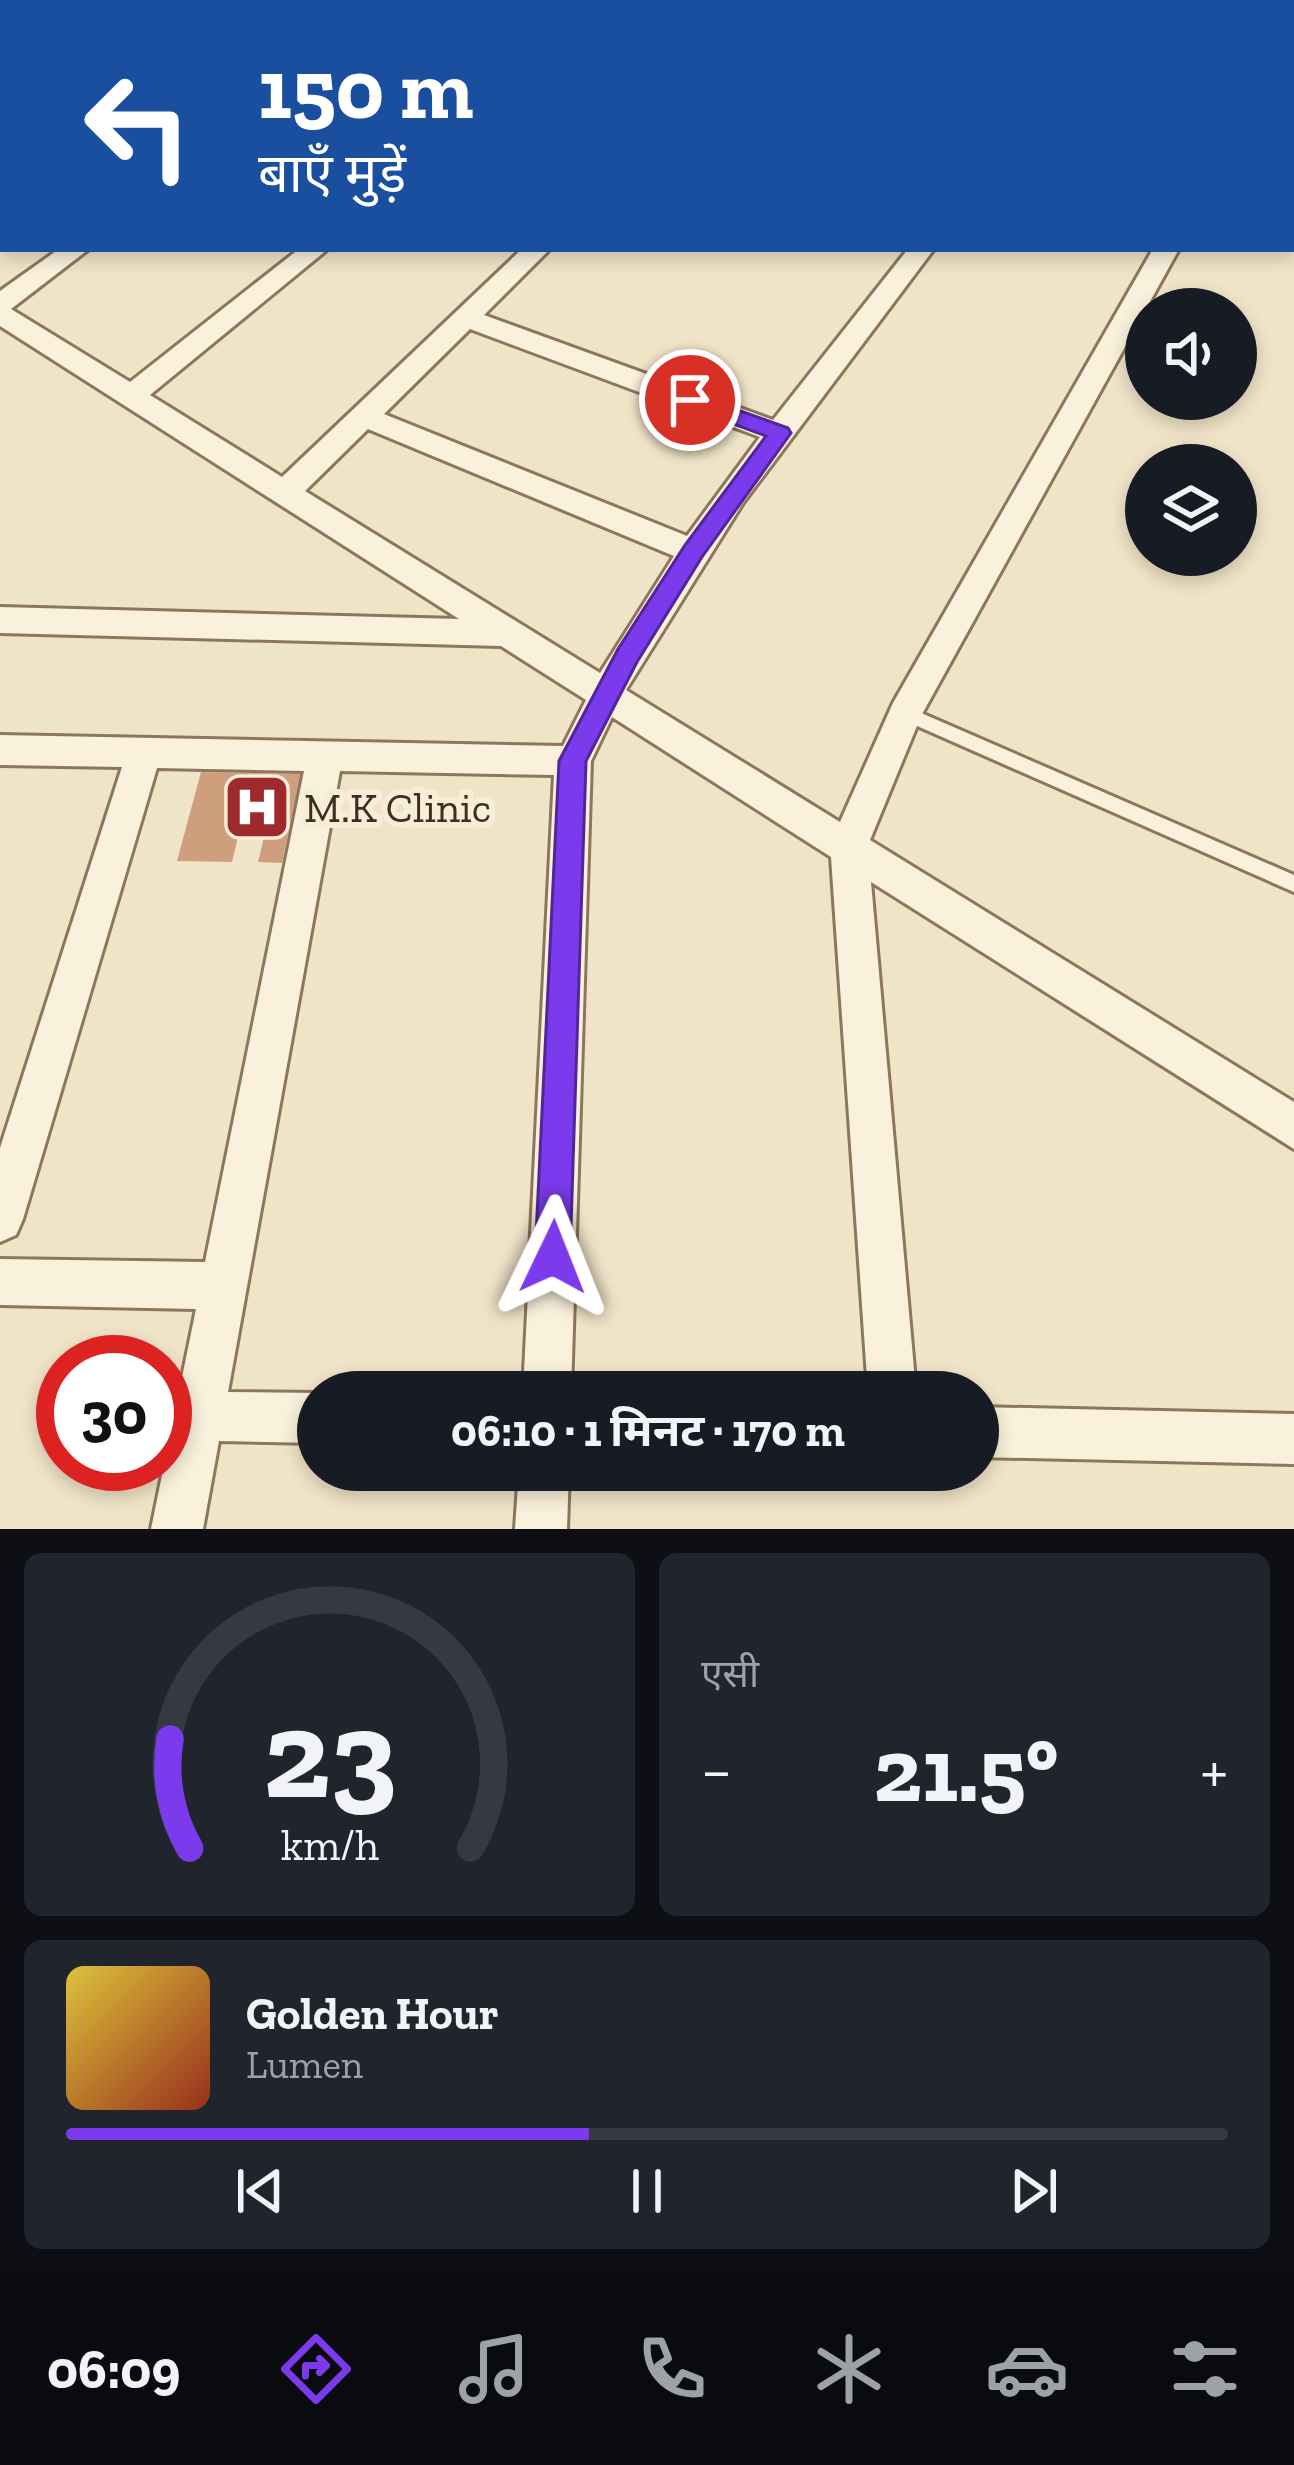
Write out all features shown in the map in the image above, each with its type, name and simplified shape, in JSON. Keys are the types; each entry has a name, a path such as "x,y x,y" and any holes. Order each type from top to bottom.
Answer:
{"street":[{"path":"0,304 72,252"},
{"path":"131,396 311,252"},
{"path":"285,492 534,252"},
{"path":"548,1371 573,761 605,692 693,551 918,252"},
{"path":"890,1371 849,844 904,713 1164,252"},
{"path":"0,314 1294,1127"},
{"path":"466,318 780,433"},
{"path":"365,417 693,551"},
{"path":"0,620 511,634"},
{"path":"0,750 573,761"},
{"path":"0,1219 144,753"},
{"path":"178,1529 325,756"},
{"path":"0,1282 224,1286"},
{"path":"199,1416 297,1418"},
{"path":"999,1432 1294,1438"},
{"path":"542,1529 543,1491"}],"lane":[{"path":"904,713 1294,884"}],"building":[{"path":"201,772 301,774 282,863 258,862 265,833 239,833 232,862 177,861"}],"place":[{"name":"M.K Clinic","path":"257,807"}],"route":[{"path":"553,1257 573,761 605,692 693,551 780,433 690,400"}]}
